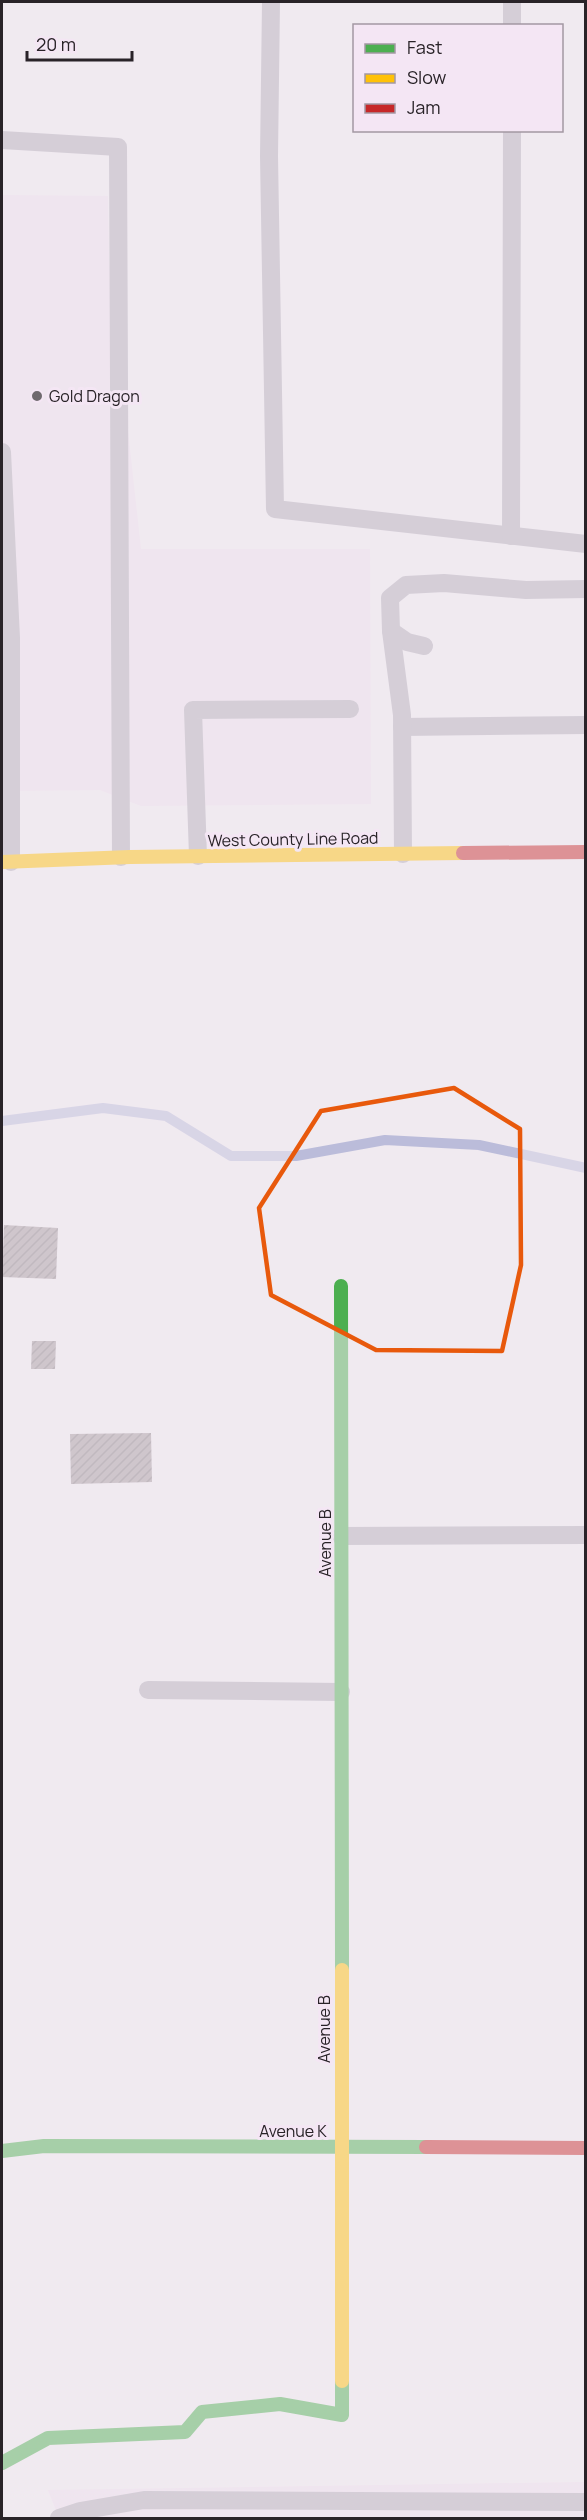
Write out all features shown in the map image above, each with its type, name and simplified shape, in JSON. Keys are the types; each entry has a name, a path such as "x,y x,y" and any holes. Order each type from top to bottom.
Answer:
{"street":[{"name":"West County Line Road","path":"6,862 121,857 585,852"},
{"name":"Avenue B","path":"2,2463 48,2438 185,2432 202,2412 280,2404 342,2415 341,1286"},
{"name":"Avenue K","path":"2,2151 44,2146 585,2148"}],"lane":[{"path":"271,2 269,156 275,509 585,544"},
{"path":"512,2 512,24"},
{"path":"512,132 512,537"},
{"path":"2,140 118,147 121,857"},
{"path":"2,452 11,638 6,862"},
{"path":"403,854 402,727 391,631 390,598 406,585 444,583 526,590 585,589"},
{"path":"391,631 406,642 424,646"},
{"path":"198,856 193,710 350,709"},
{"path":"402,727 585,725"},
{"path":"341,1536 585,1535"},
{"path":"148,1690 341,1692"},
{"path":"59,2518 80,2511 144,2500 585,2502"}],"highlighted area":[{"path":"454,1088 520,1129 521,1265 502,1351 376,1350 271,1295 259,1208 321,1111"}],"shaded area":[{"path":"2,195 108,196 109,259 141,549 370,549 371,804 141,806 100,790 2,791"},
{"path":"585,2482 585,2518 59,2518 48,2490"}],"building":[{"path":"4,1225 58,1228 56,1279 2,1277"},
{"path":"32,1341 56,1341 55,1369 31,1369"},
{"path":"151,1433 152,1482 71,1484 70,1434"}],"waterway":[{"path":"2,1121 103,1108 166,1116 231,1156 296,1156 385,1140 479,1145 586,1168"}],"traffic: fast":[{"path":"341,1286 342,1970"},
{"path":"2,2151 44,2146 426,2147"},
{"path":"2,2463 48,2438 185,2432 202,2412 280,2404 342,2415 342,2381"}],"traffic: slow":[{"path":"2,862 130,857 463,853"},
{"path":"342,1970 342,2381"}],"traffic: jam":[{"path":"463,853 586,852"},
{"path":"426,2147 586,2148"}],"place":[{"name":"Gold Dragon","path":"37,396"}]}
